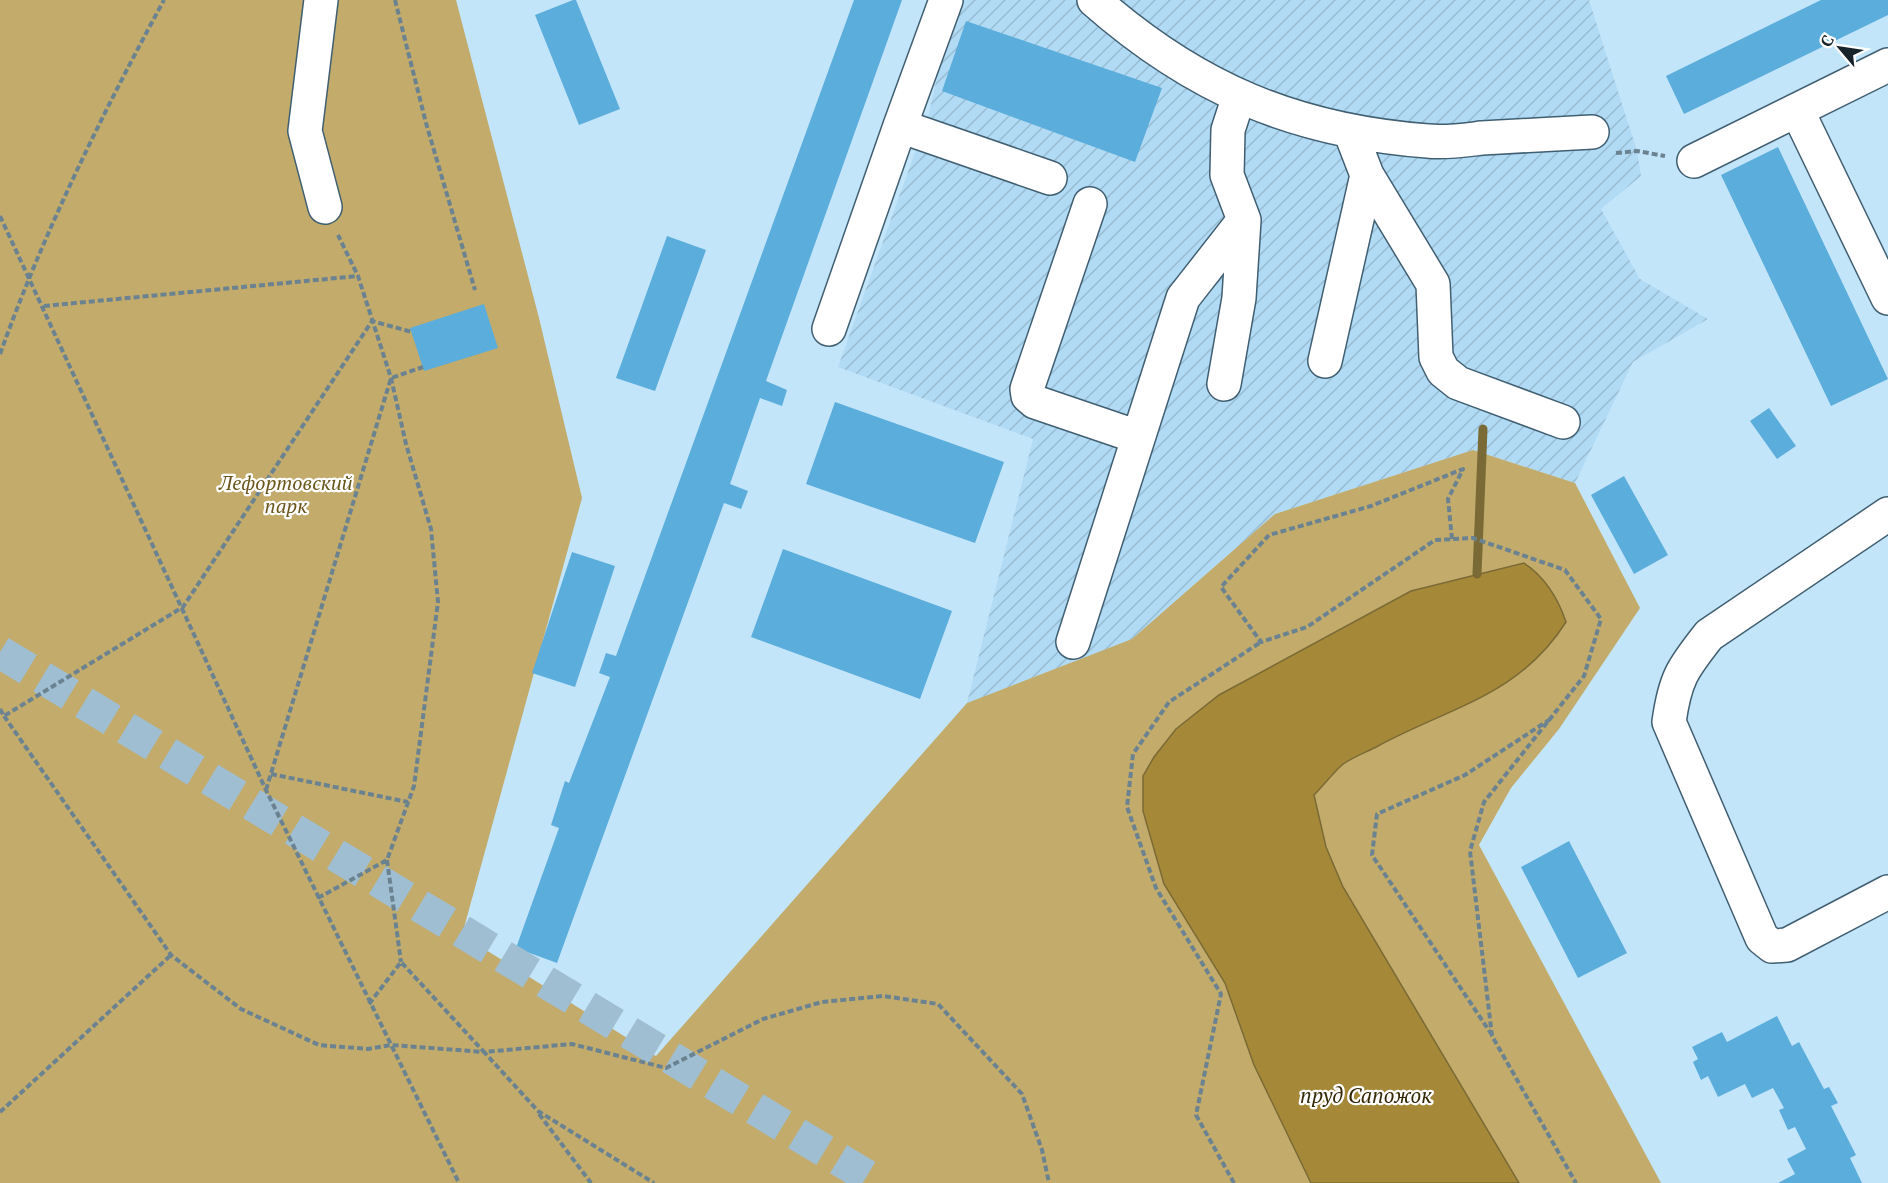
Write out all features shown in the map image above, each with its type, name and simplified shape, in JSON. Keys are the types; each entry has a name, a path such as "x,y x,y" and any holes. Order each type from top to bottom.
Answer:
{"lane":[{"path":"321,0 305,131 325,207"},
{"path":"829,328 946,0"},
{"path":"1094,0 1135,37 1203,81 1276,112 1350,131 1430,142 1592,132"},
{"path":"1694,161 1888,65"},
{"path":"1224,384 1239,298 1244,220 1227,175 1228,129 1239,96"},
{"path":"1797,110 1888,298"},
{"path":"900,126 1050,178"},
{"path":"1350,131 1367,175 1433,284 1436,357 1443,371 1458,383 1563,422"},
{"path":"1325,361 1367,175"},
{"path":"1090,204 1027,389 1029,396 1035,402 1138,437"},
{"path":"1072,642 1183,298 1244,220"},
{"path":"1888,514 1709,635 1687,662 1674,689 1669,722 1762,938 1772,946 1787,945 1888,892"}],"path":[{"path":"0,354 28,275 123,76 164,0"},
{"path":"395,0 426,123 475,290"},
{"path":"1592,132 1611,153 1637,151 1694,161"},
{"path":"325,207 358,276 391,378 406,444 431,529 438,602 426,708 414,786 387,860 401,962 538,1111 591,1183"},
{"path":"0,216 44,306 266,790 369,1004 392,1045 459,1183"},
{"path":"44,306 358,276"},
{"path":"372,321 412,332"},
{"path":"4,716 183,607 372,321"},
{"path":"391,378 423,367"},
{"path":"266,790 391,378"},
{"path":"1261,642 1221,586 1269,536 1371,506 1463,469 1448,499 1452,539"},
{"path":"1234,1183 1196,1115 1221,994 1156,888 1127,807 1133,754 1168,702 1261,642 1307,627 1435,540 1473,538 1565,570 1601,619 1584,676 1556,715 1484,802 1470,851 1492,1036"},
{"path":"0,709 171,955 241,1009 319,1045 368,1049 392,1045 484,1052 572,1044 666,1068 763,1019 822,1002 883,996 938,1004 1022,1094 1042,1150 1049,1183"},
{"path":"1556,715 1465,776 1377,814 1372,855 1492,1036 1576,1183"},
{"path":"271,774 408,802"},
{"path":"318,898 387,860"},
{"path":"0,1112 171,955"},
{"path":"369,1004 401,962"},
{"path":"538,1111 654,1183"}],"shaded area":[{"path":"954,0 1589,0 1637,151 1641,176 1601,209 1640,279 1708,319 1633,362 1575,483 1473,450 1275,514 1132,639 967,703 1033,439 838,367 929,113"}],"green space":[{"name":"Лефортовский парк","path":"0,0 456,0 539,318 582,498 462,935 656,1056 967,703 1132,639 1275,514 1473,450 1575,483 1640,608 1559,729 1511,788 1479,845 1661,1183 0,1183"}],"water":[{"name":"пруд Сапожок","path":"1524,563 1550,589 1566,622 1547,647 1527,667 1481,697 1346,762 1314,795 1326,847 1343,887 1519,1183 1311,1183 1254,1065 1225,983 1164,884 1143,811 1143,776 1154,757 1176,729 1219,695 1411,591"}],"building":[{"path":"576,0 620,109 579,125 535,15"},
{"path":"854,0 902,0 766,381 787,390 782,406 760,398 730,484 748,491 741,509 724,503 557,963 516,948 559,828 551,825 565,781 569,783 610,677 599,673 606,653 616,656"},
{"path":"1821,0 1888,0 1888,15 1684,114 1666,76"},
{"path":"966,21 1162,88 1135,162 942,91"},
{"path":"1778,147 1888,379 1831,406 1721,175"},
{"path":"667,236 706,250 655,391 616,378"},
{"path":"484,304 498,348 424,371 410,328"},
{"path":"835,402 1004,462 975,543 806,484"},
{"path":"1769,408 1796,446 1777,459 1750,421"},
{"path":"1624,476 1668,555 1634,574 1591,495"},
{"path":"783,549 952,611 920,699 751,637"},
{"path":"572,552 615,566 575,687 532,673"},
{"path":"1569,841 1627,953 1578,978 1521,867"},
{"path":"1777,1016 1792,1046 1799,1042 1824,1089 1829,1087 1838,1103 1831,1106 1856,1155 1850,1158 1862,1183 1778,1183 1795,1174 1787,1159 1806,1149 1795,1127 1788,1130 1779,1110 1784,1108 1773,1088 1752,1098 1745,1084 1718,1097 1708,1076 1701,1080 1693,1062 1698,1059 1692,1047 1722,1032 1727,1042"}],"waterway":[{"path":"1477,574 1483,429"}],"tunnel":[{"path":"0,652 878,1183"}]}
